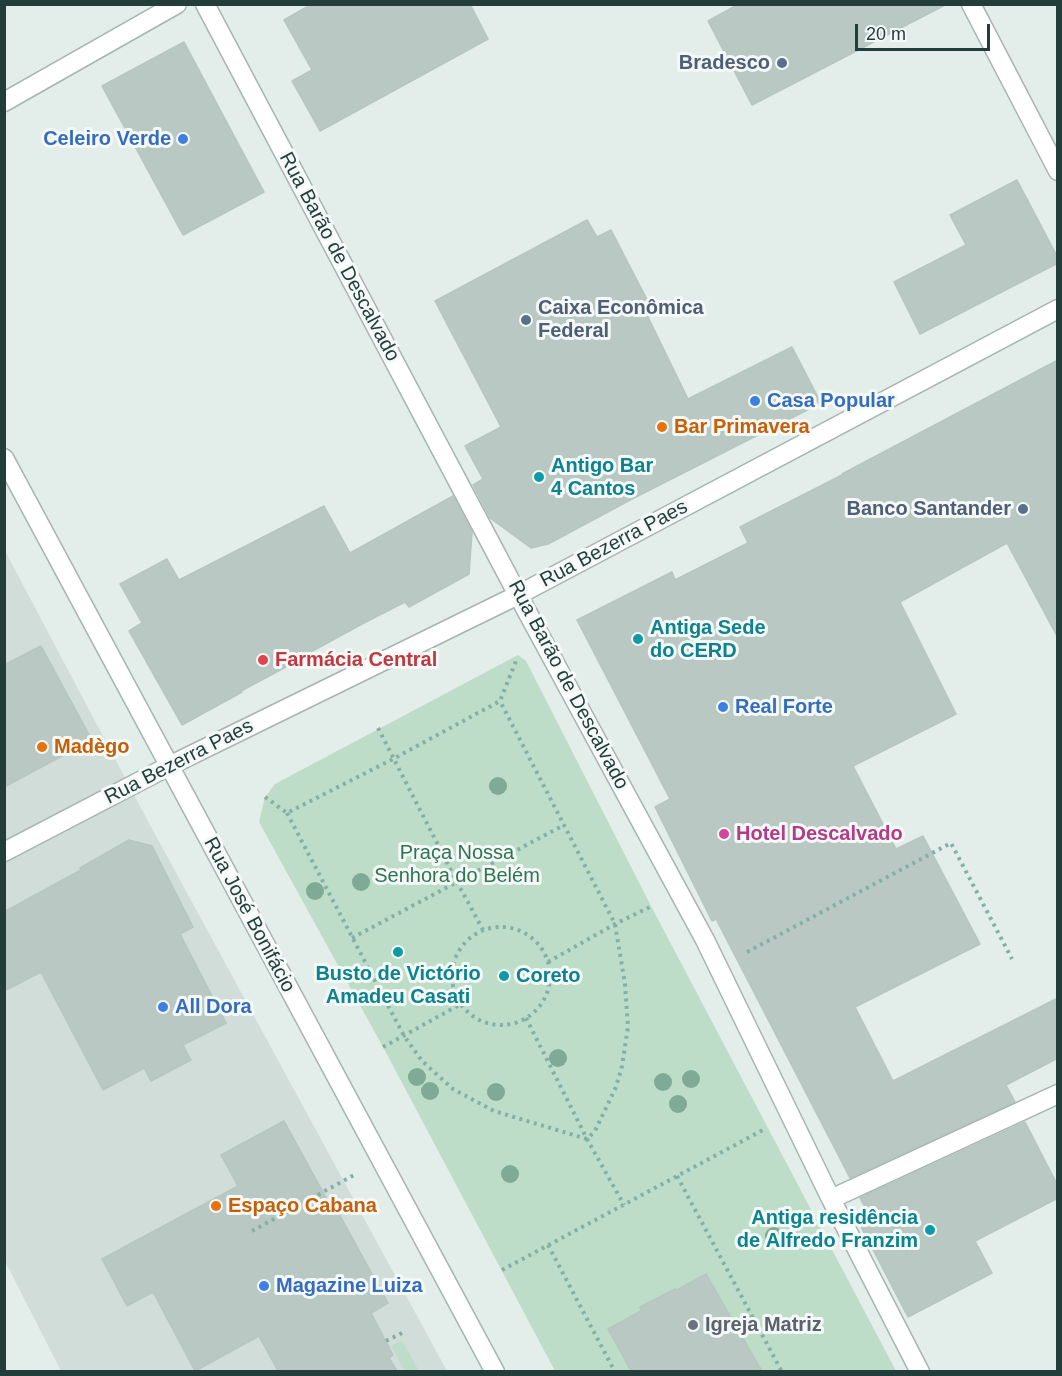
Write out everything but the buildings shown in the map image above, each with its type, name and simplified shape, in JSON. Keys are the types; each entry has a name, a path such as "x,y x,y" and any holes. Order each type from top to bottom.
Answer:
{"street":[{"path":"4,102 177,4"},
{"name":"Rua Barão de Descalvado","path":"205,4 518,595 705,940 831,1200 920,1371"},
{"path":"971,4 1058,171"},
{"name":"Rua Bezerra Paes","path":"4,852 169,766 518,595 1058,309"},
{"name":"Rua José Bonifácio","path":"4,458 495,1371"},
{"path":"831,1200 1058,1094"}],"path":[{"path":"287,813 500,701 518,655"},
{"path":"500,701 615,924 628,1027 616,1087 595,1131 587,1139"},
{"path":"378,728 483,930"},
{"path":"265,797 287,813 404,1036 422,1061 453,1089 494,1112 587,1139"},
{"path":"352,938 564,825"},
{"path":"746,952 951,843 1012,959"},
{"path":"548,962 651,906"},
{"path":"499,926 515,929 530,936 541,948 548,962 550,978 547,994 538,1008 526,1018 512,1024 498,1025 471,1015 461,1004 454,990 452,976 454,961 460,948 471,937 483,930 499,926"},
{"path":"383,1047 461,1004"},
{"path":"526,1018 587,1139 624,1205"},
{"path":"502,1270 768,1128"},
{"path":"252,1231 381,1160"},
{"path":"676,1176 782,1371"},
{"path":"548,1245 615,1371"},
{"path":"386,1341 404,1332"}],"shaded area":[{"path":"4,549 149,823 447,1371 61,1371 5,1261"}],"green space":[{"name":"Praça Nossa Senhora do Belém","path":"518,655 526,661 651,906 896,1371 555,1371 383,1047 259,822 265,797 275,784"},
{"path":"402,1340 419,1371 405,1371 391,1346"}],"place":[{"name":"Bradesco","path":"782,63"},
{"name":"Celeiro Verde","path":"183,139"},
{"name":"Caixa Econômica Federal","path":"526,320"},
{"name":"Casa Popular","path":"755,401"},
{"name":"Bar Primavera","path":"662,427"},
{"name":"Antigo Bar 4 Cantos","path":"539,477"},
{"name":"Banco Santander","path":"1023,509"},
{"name":"Antiga Sede do CERD","path":"638,639"},
{"name":"Farmácia Central","path":"263,660"},
{"name":"Real Forte","path":"723,707"},
{"name":"Madègo","path":"42,747"},
{"name":"Hotel Descalvado","path":"724,834"},
{"name":"Busto de Victório Amadeu Casati","path":"398,952"},
{"name":"Coreto","path":"504,976"},
{"name":"All Dora","path":"163,1007"},
{"name":"Espaço Cabana","path":"216,1206"},
{"name":"Antiga residência de Alfredo Franzim","path":"930,1230"},
{"name":"Magazine Luiza","path":"264,1286"},
{"name":"Igreja Matriz","path":"693,1325"}]}
